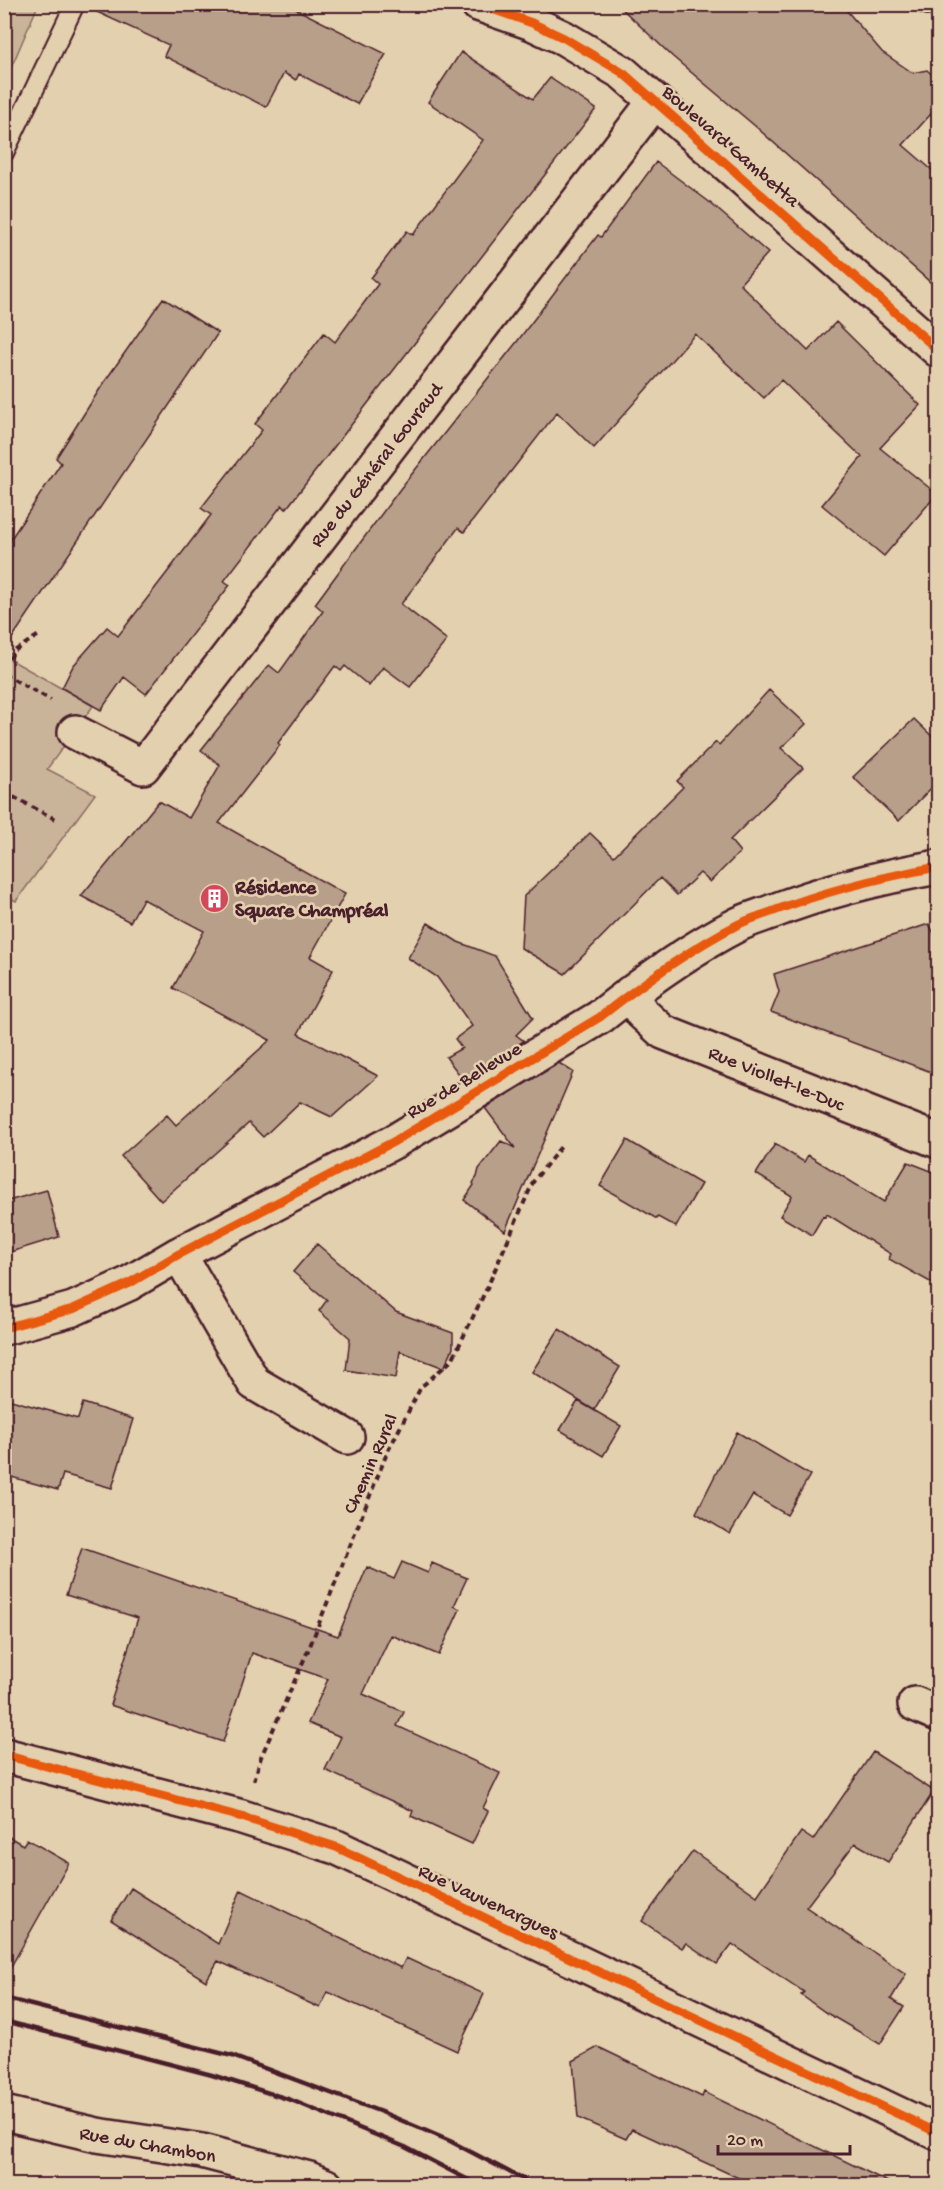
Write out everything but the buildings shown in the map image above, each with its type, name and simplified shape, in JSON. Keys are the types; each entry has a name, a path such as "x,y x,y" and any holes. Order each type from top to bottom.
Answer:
{"street":[{"name":"Boulevard Gambetta","path":"478,4 532,22 623,73 939,350"},
{"name":"Rue du Général Gouraud","path":"67,718 142,767 655,101"},
{"name":"Rue de Bellevue","path":"4,1328 73,1309 128,1284 179,1254 395,1141 600,1017 690,951 739,924 804,899 895,875 939,867"},
{"name":"Rue Viollet-le-Duc","path":"630,993 642,1013 663,1032 939,1141"},
{"path":"179,1254 254,1383 347,1437"},
{"name":"Rue Vauvenargues","path":"4,1755 242,1817 336,1847 939,2133"},
{"name":"Rue du Chambon","path":"4,2113 97,2135 202,2151 309,2179 326,2186"}],"lane":[{"path":"4,153 75,4"},
{"path":"925,4 939,8"}],"path":[{"path":"4,668 14,651 39,635"},
{"path":"4,674 67,718"},
{"path":"4,792 55,819"}],"shaded area":[{"path":"4,5 38,5 5,82"},
{"path":"4,656 93,706 47,769 95,794 16,901 4,895"}],"railway":[{"path":"4,1998 232,2056 384,2113 450,2141 536,2186"},
{"path":"4,2021 212,2075 291,2100 405,2147 480,2186"}],"cycle path":[{"path":"478,4 532,23 564,38 623,73 938,350"},
{"path":"4,1328 73,1309 128,1284 179,1254 395,1141 600,1017 666,968 737,925 833,891 938,867"},
{"path":"4,1755 242,1817 336,1847 938,2133"}],"place":[{"name":"Résidence Square Champréal","path":"214,898"}]}
